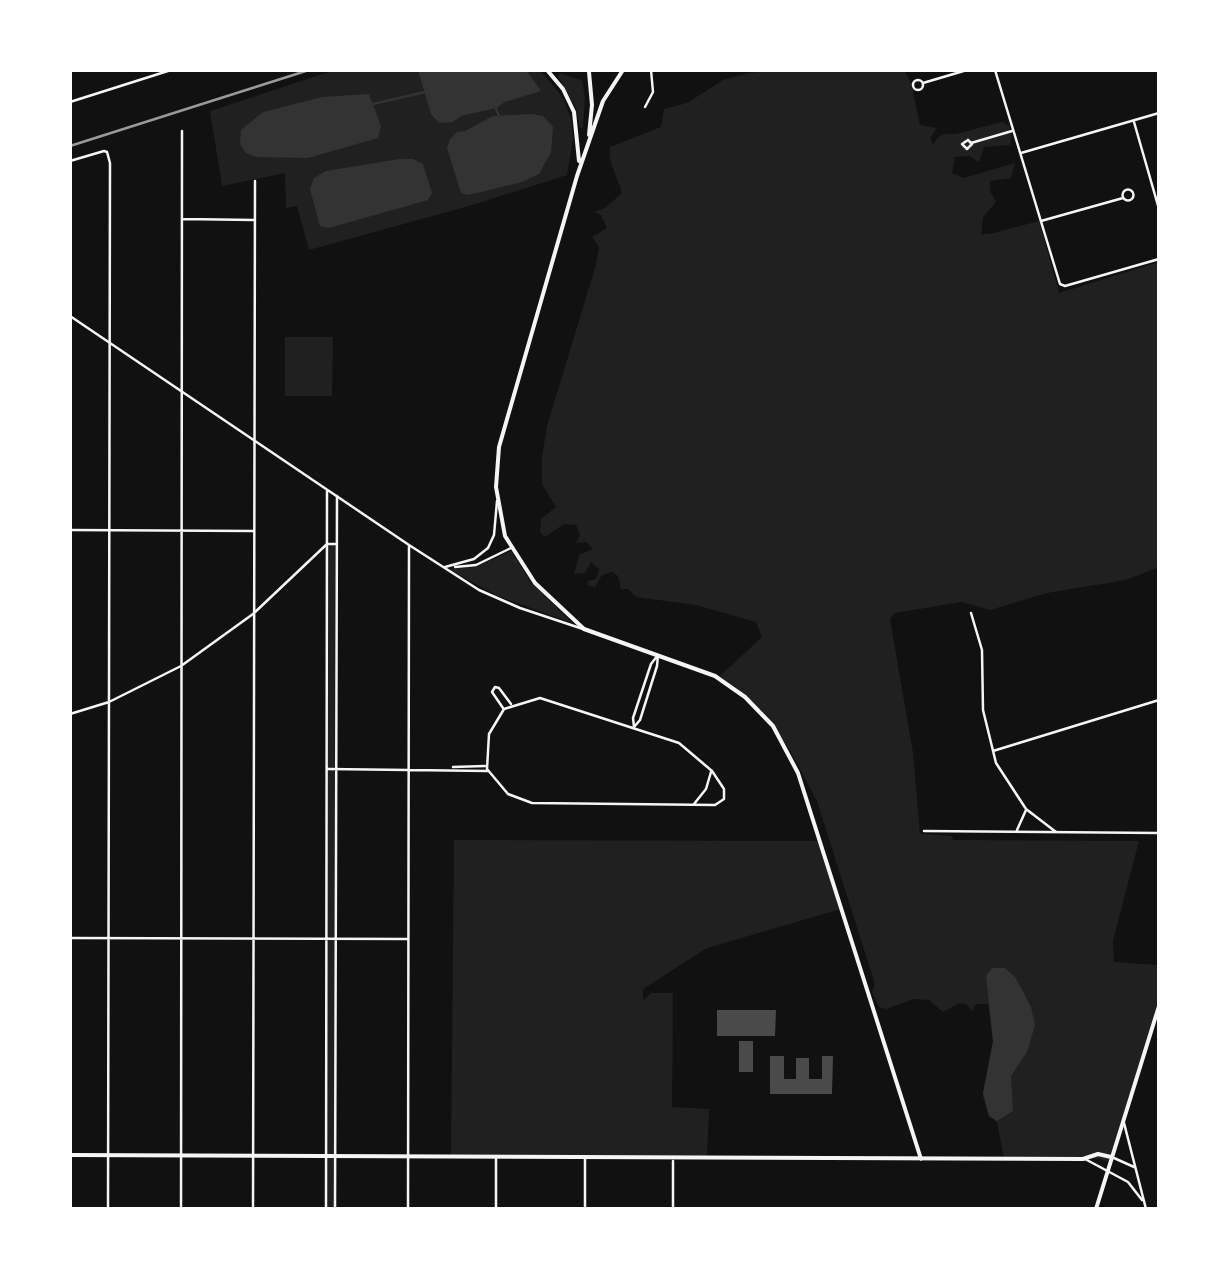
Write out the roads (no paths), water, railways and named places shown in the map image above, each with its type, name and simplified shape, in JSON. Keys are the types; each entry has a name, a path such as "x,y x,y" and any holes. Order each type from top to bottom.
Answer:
{"main road":[{"path":"546,70 574,112 579,170"},
{"path":"575,70 616,70"},
{"path":"623,70 604,102 579,170 499,447 498,500 511,548 535,583 584,629 706,672 732,686 759,710 784,743 798,773 920,1158"},
{"path":"588,144 592,116 589,72"},
{"path":"1096,1209 1159,1006"},
{"path":"70,1155 1111,1157"}],"street":[{"path":"133,70 136,81"},
{"path":"70,102 172,70"},
{"path":"645,106 653,92 651,70"},
{"path":"923,83 967,70"},
{"path":"995,70 1056,275 1065,286 1159,259"},
{"path":"1020,154 1159,113"},
{"path":"1134,120 1159,209"},
{"path":"180,1209 182,130"},
{"path":"971,143 1014,130"},
{"path":"70,161 108,152 110,172 108,1209"},
{"path":"253,1209 255,181"},
{"path":"1040,222 1122,198"},
{"path":"182,220 254,220"},
{"path":"70,316 444,568 500,600 584,629"},
{"path":"326,1209 327,490"},
{"path":"335,1209 337,496"},
{"path":"444,568 474,559 488,548 494,534 498,500"},
{"path":"70,530 254,531"},
{"path":"70,714 109,702 181,666 253,614 327,544 336,544"},
{"path":"408,545 408,1209"},
{"path":"444,568 476,565 511,548"},
{"path":"971,613 982,650 983,710 992,751 1004,780 1026,809 1056,832"},
{"path":"327,622 336,622"},
{"path":"634,727 640,720 658,655"},
{"path":"504,709 492,692 493,687 500,688 511,704"},
{"path":"326,692 336,692"},
{"path":"548,700 680,743 712,771 725,794 718,804 532,803 508,794 487,768 489,734 511,704 548,700"},
{"path":"992,751 1159,700"},
{"path":"326,768 487,768"},
{"path":"694,804 706,789 712,771"},
{"path":"1016,832 1026,809"},
{"path":"924,831 1159,833"},
{"path":"326,852 336,852"},
{"path":"70,938 408,939"},
{"path":"326,1011 336,1011"},
{"path":"326,1082 335,1082"},
{"path":"1123,1117 1146,1207"},
{"path":"496,1156 496,1209"},
{"path":"585,1157 585,1209"},
{"path":"1111,1157 1135,1168"},
{"path":"673,1209 674,1158"},
{"path":"1083,1158 1128,1182 1146,1207"}],"waterway":[{"path":"373,104 425,92"},
{"path":"495,107 499,116"}],"railway":[{"path":"70,146 309,70"}]}
